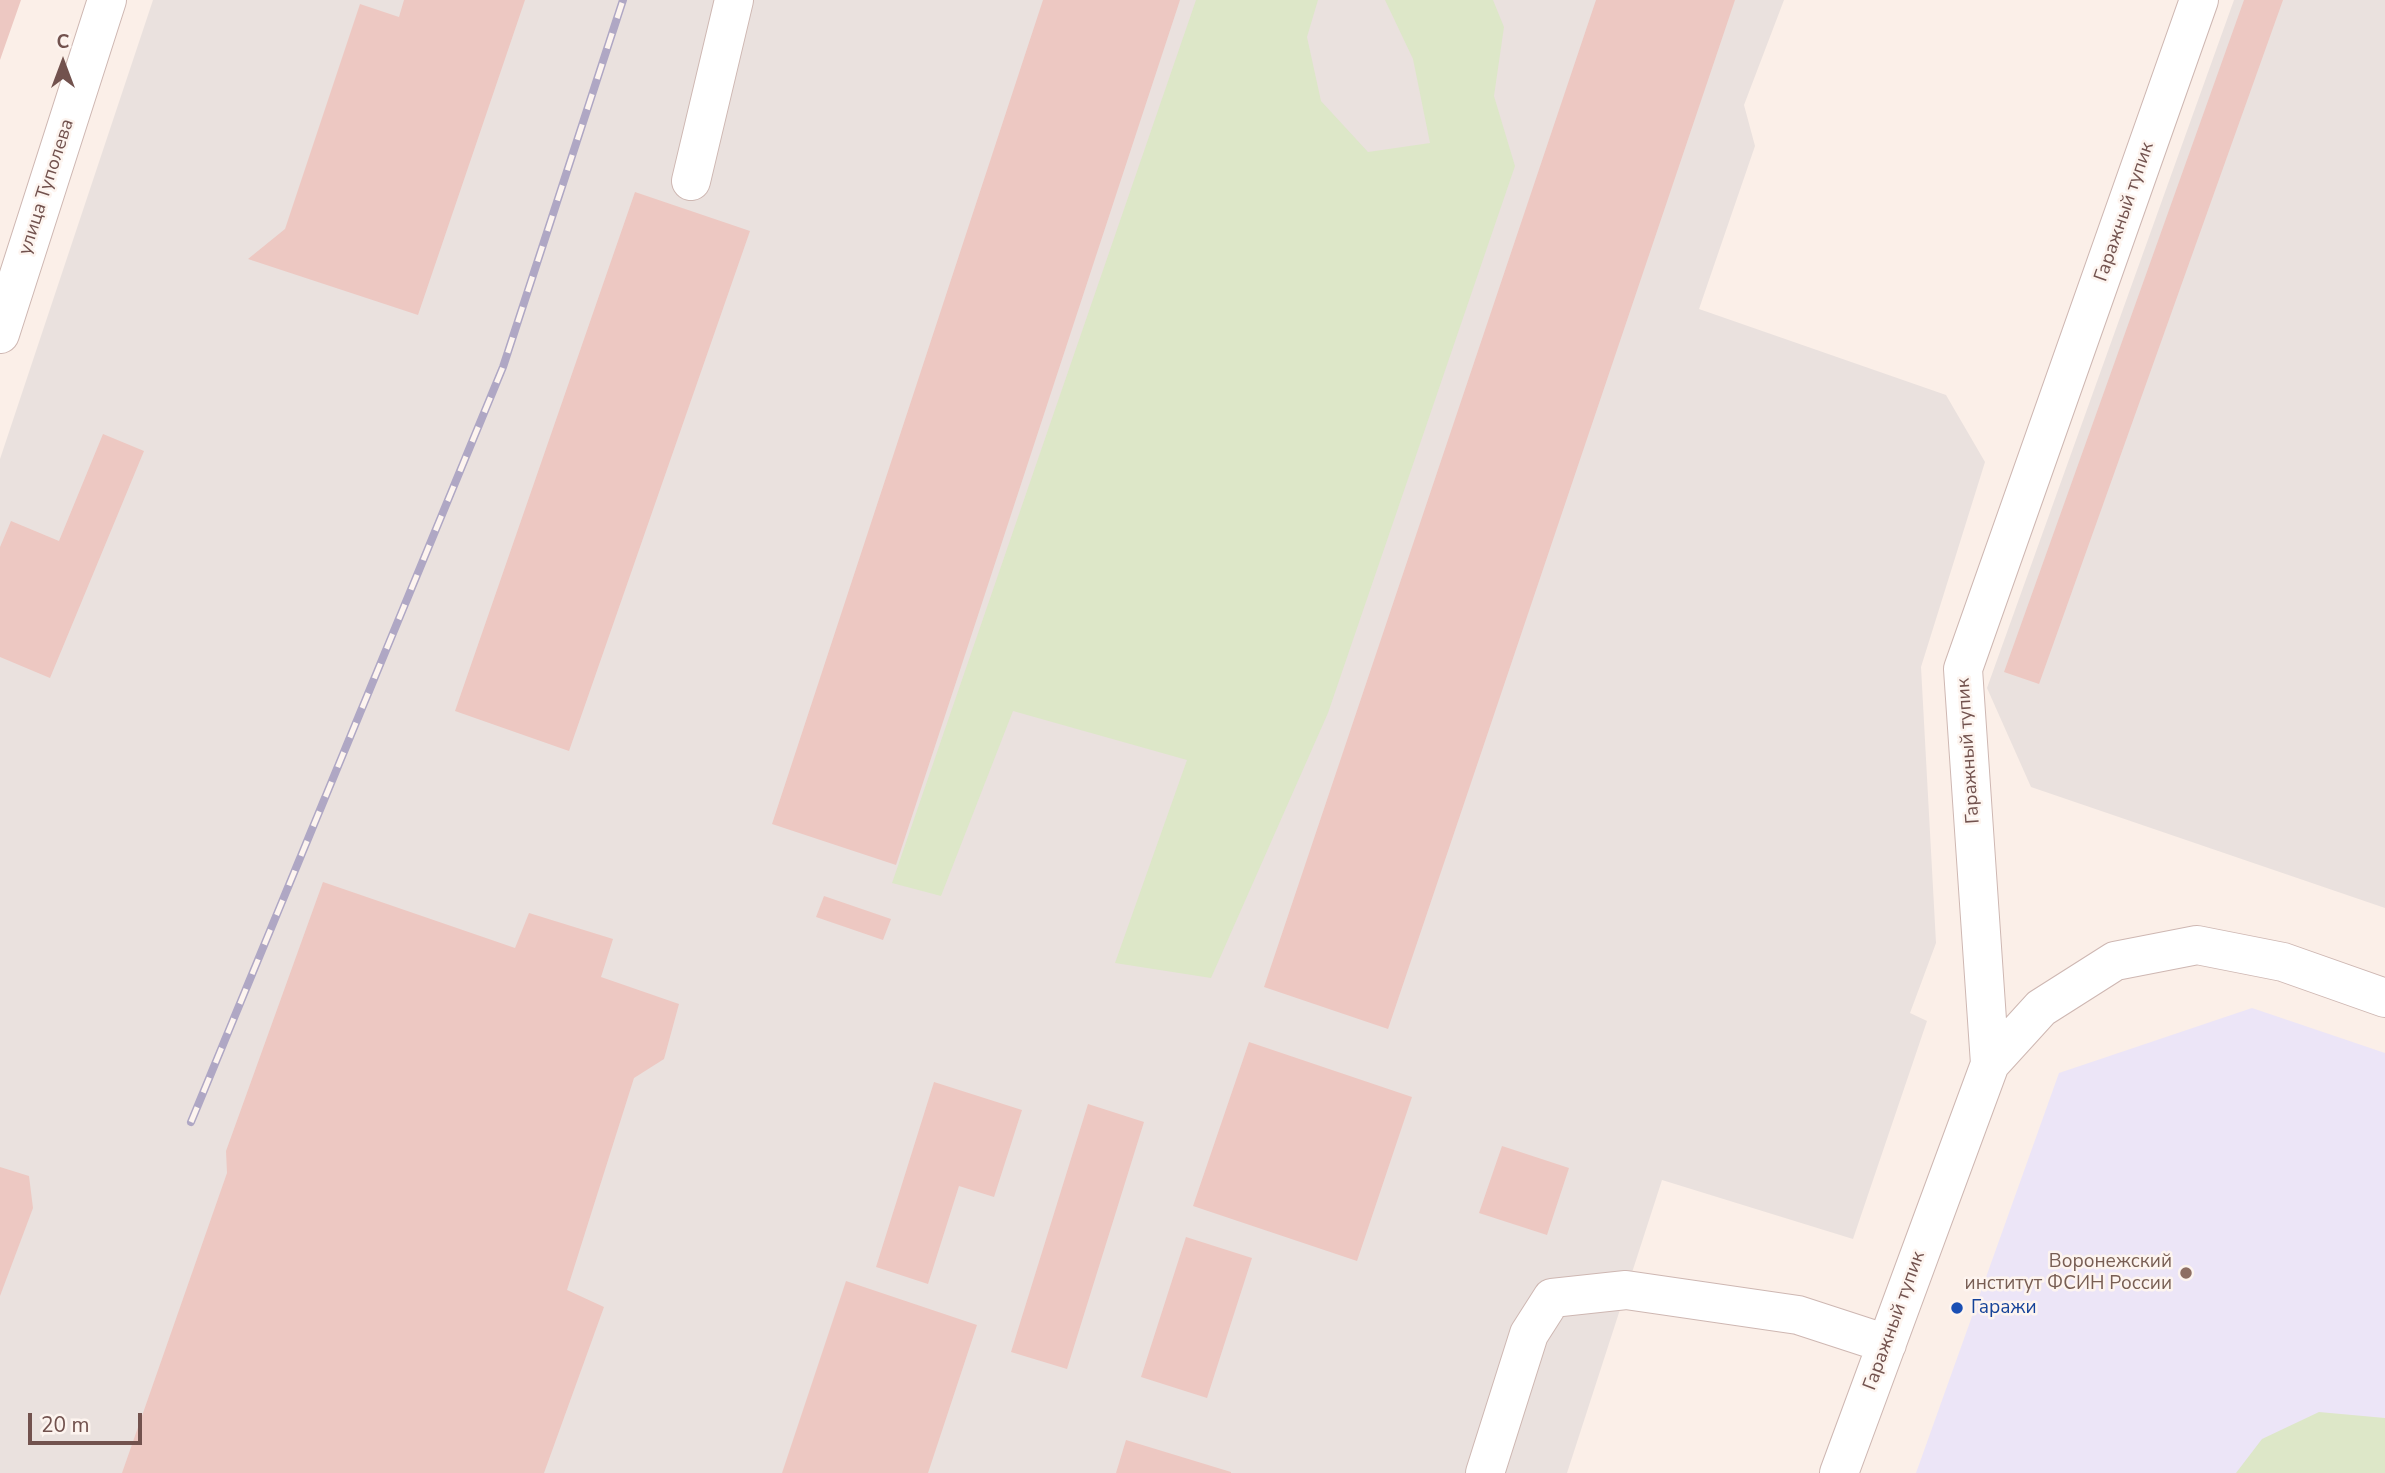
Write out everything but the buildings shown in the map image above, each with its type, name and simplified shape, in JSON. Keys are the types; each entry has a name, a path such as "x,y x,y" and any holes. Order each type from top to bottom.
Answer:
{"street":[{"name":"улица Туполева","path":"0,334 107,0"},
{"path":"691,181 734,0"},
{"name":"Гаражный тупик","path":"1839,1473 1990,1064 1964,669 2199,0"},
{"path":"1990,1064 2041,1008 2115,961 2197,945 2283,962 2385,998"},
{"path":"1485,1473 1529,1334 1552,1298 1626,1290 1798,1315 1887,1344"}],"shaded area":[{"path":"153,0 1784,0 1744,105 1755,146 1699,309 1946,395 1985,462 1921,667 1936,943 1910,1013 1927,1021 1853,1239 1662,1180 1567,1473 0,1473 0,459"},
{"path":"2234,0 2385,0 2385,908 2031,787 1987,688"},
{"name":"Воронежский институт ФСИН России","path":"2252,1008 2385,1053 2385,1473 1916,1473 2059,1073"}],"green space":[{"path":"1196,0 1318,0 1307,37 1321,101 1368,152 1430,143 1413,59 1385,0 1493,0 1504,27 1494,96 1515,166 1328,713 1211,978 1115,963 1187,760 1013,711 941,896 892,883"},
{"path":"2319,1412 2385,1418 2385,1473 2236,1473 2262,1439"}],"railway":[{"path":"191,1122 503,367 623,0"}],"place":[{"name":"Воронежский институт ФСИН России","path":"2186,1273"},
{"name":"Гаражи","path":"1957,1308"}]}
